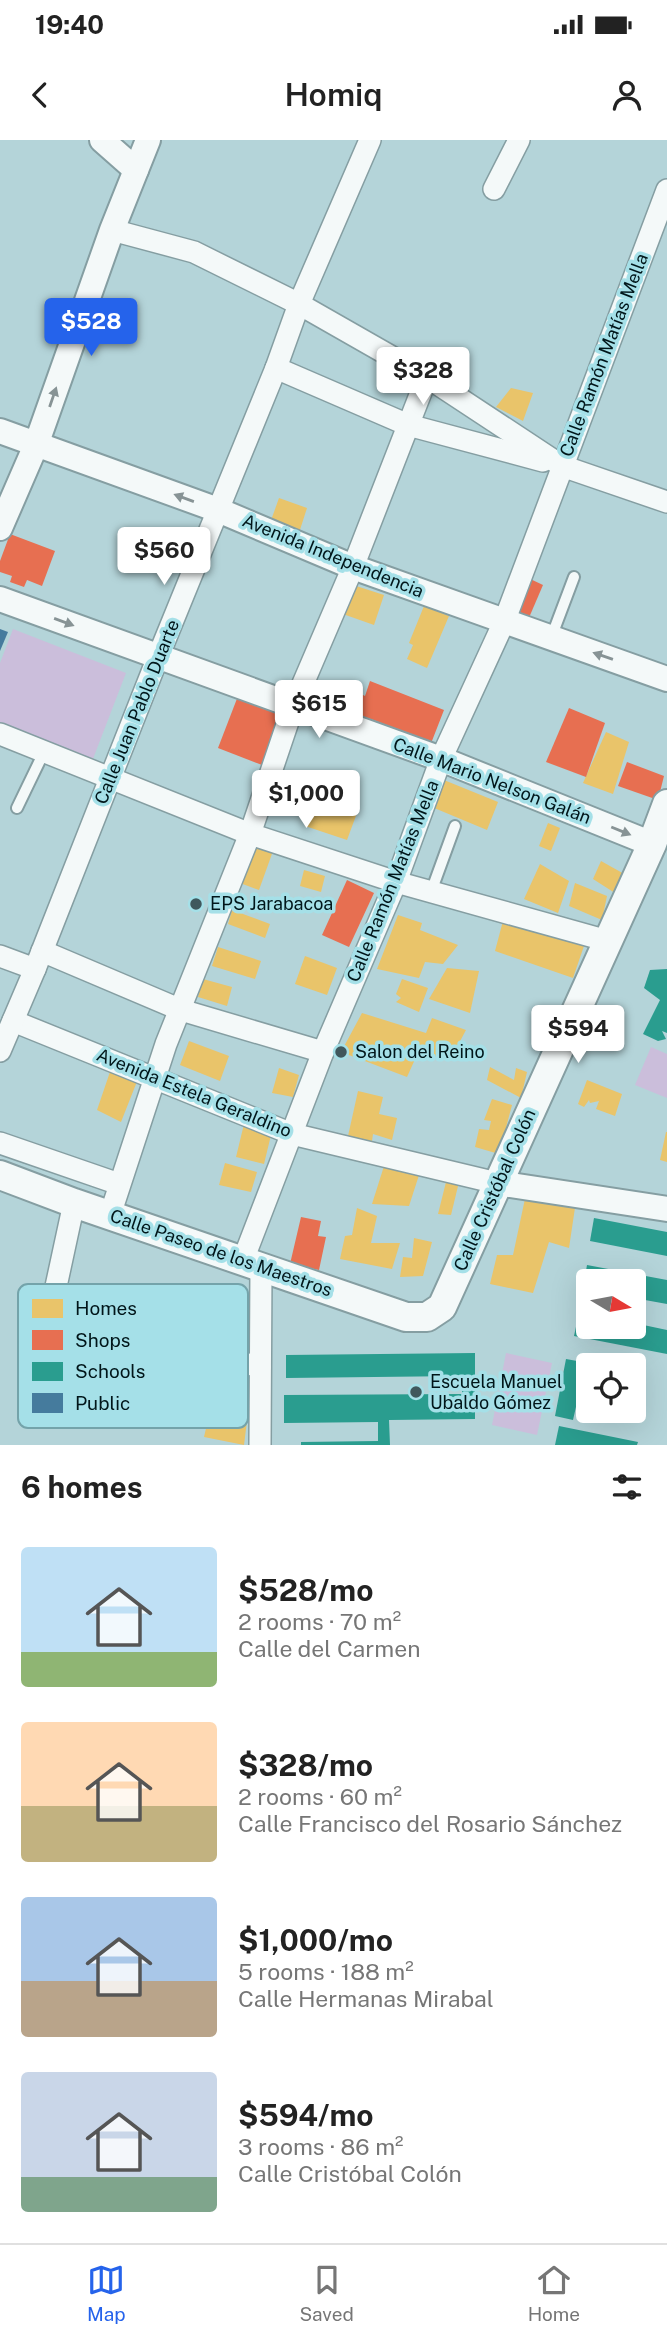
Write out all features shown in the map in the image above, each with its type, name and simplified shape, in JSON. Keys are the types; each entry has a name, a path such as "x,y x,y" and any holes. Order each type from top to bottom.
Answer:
{"main road":[{"name":"Calle Cristóbal Colón","path":"442,1307 608,941 660,847 667,804"},
{"name":"Calle Paseo de los Maestros","path":"0,1175 406,1317 427,1317 442,1307"}],"street":[{"path":"102,140 136,170"},
{"path":"0,528 36,445 148,140"},
{"name":"Calle Juan Pablo Duarte","path":"0,1051 276,368 299,303 370,140"},
{"path":"494,189 519,140"},
{"name":"Calle Ramón Matías Mella","path":"252,1264 292,1134 323,1052 396,882 440,759 504,622 667,190"},
{"path":"113,230 194,252 299,303 427,377 562,466"},
{"path":"276,368 408,425 562,466 667,502"},
{"path":"110,1215 155,1077 250,834 293,707 353,567 427,377"},
{"name":"Avenida Independencia","path":"0,431 218,510 353,567 667,678"},
{"name":"Calle Mario Nelson Galán","path":"0,598 440,759 660,847"},
{"path":"0,734 250,834 396,882 608,941"},
{"path":"0,956 39,960 181,1010 323,1052"},
{"name":"Avenida Estela Geraldino","path":"13,1020 292,1134 497,1182 667,1209"},
{"path":"0,1143 120,1184"},
{"path":"57,1284 74,1203"},
{"path":"252,1264 260,1367 260,1445"},
{"path":"248,1364 260,1367"}],"lane":[{"path":"551,638 574,577"},
{"path":"17,808 44,752"},
{"path":"431,892 455,827"}],"shaded area":[{"path":"13,629 126,673 91,764 0,728 0,663"},
{"path":"651,1047 667,1054 667,1098 635,1085"},
{"path":"506,1353 552,1363 537,1435 492,1425"}],"building: Homes":[{"path":"511,388 533,393 523,421 496,407"},
{"path":"279,498 307,508 298,536 269,526"},
{"path":"350,584 384,595 374,625 340,613"},
{"path":"424,606 449,616 427,668 407,659 413,645 409,643"},
{"path":"606,732 629,742 613,794 583,783"},
{"path":"439,778 498,802 487,830 427,805"},
{"path":"313,803 345,814 347,810 357,813 347,840 305,826"},
{"path":"548,823 560,828 551,851 539,846"},
{"path":"254,844 273,851 259,890 240,883"},
{"path":"601,861 626,875 618,895 593,879"},
{"path":"540,864 569,881 558,913 524,899"},
{"path":"304,870 325,876 321,892 300,886"},
{"path":"575,883 607,896 602,920 569,906"},
{"path":"232,910 270,924 265,938 228,924"},
{"path":"398,915 422,923 420,930 458,945 443,964 425,962 419,978 377,969"},
{"path":"504,917 585,943 573,978 495,951"},
{"path":"218,947 261,961 255,979 212,966"},
{"path":"305,956 337,968 327,995 295,984"},
{"path":"447,968 479,971 470,1013 429,999"},
{"path":"203,979 232,987 227,1006 198,997"},
{"path":"402,979 428,988 419,1012 396,1002 401,998 396,994"},
{"path":"362,1013 426,1033 432,1018 466,1030 450,1060 419,1053 421,1046 407,1077 341,1052"},
{"path":"189,1041 229,1056 220,1081 180,1065"},
{"path":"112,1066 138,1079 121,1122 97,1110"},
{"path":"490,1067 514,1080 516,1068 527,1072 521,1098 487,1080"},
{"path":"279,1068 299,1075 293,1097 272,1093"},
{"path":"587,1080 622,1094 615,1116 596,1109 599,1101 590,1103 589,1100 584,1107 578,1104"},
{"path":"358,1091 383,1097 379,1114 397,1118 392,1140 373,1134 372,1141 348,1136"},
{"path":"492,1099 512,1105 499,1154 475,1147 479,1129 489,1130 491,1121 484,1120"},
{"path":"244,1124 272,1131 264,1164 236,1157"},
{"path":"667,1132 667,1162 660,1160"},
{"path":"225,1163 257,1172 251,1192 219,1185"},
{"path":"384,1166 420,1172 409,1206 372,1204"},
{"path":"447,1178 459,1182 451,1215 438,1214"},
{"path":"526,1194 576,1201 569,1248 549,1242 533,1293 490,1284 497,1255 513,1255"},
{"path":"357,1208 377,1216 371,1243 400,1243 392,1269 340,1259 345,1236 352,1235"},
{"path":"414,1238 432,1242 423,1276 400,1277 403,1257 412,1258"},
{"path":"206,1428 246,1428 244,1445 204,1437"}],"building: Shops":[{"path":"10,534 55,551 42,586 27,580 24,587 10,582 12,576 0,572 0,561"},
{"path":"526,577 543,585 525,627 508,620"},
{"path":"370,681 444,710 430,746 418,741 420,738 368,718 367,722 356,717 360,707 356,705 361,694 365,696"},
{"path":"238,696 281,713 262,765 218,748"},
{"path":"569,708 605,723 586,777 546,762"},
{"path":"627,762 664,776 658,800 618,786"},
{"path":"347,880 374,893 349,947 322,935"},
{"path":"301,1217 321,1221 318,1236 326,1237 319,1270 290,1264"}],"building: Schools":[{"path":"667,969 667,1033 662,1031 666,1039 658,1041 643,1034 660,1000 644,988 650,970"},
{"path":"594,1218 667,1232 667,1256 590,1241"},
{"path":"587,1265 608,1269 586,1269"},
{"path":"646,1276 667,1280 667,1304 646,1300"},
{"path":"646,1326 667,1330 667,1354 590,1339 646,1339"},
{"path":"475,1353 475,1419 389,1420 390,1445 301,1445 301,1442 378,1441 378,1422 284,1423 284,1395 462,1394 462,1376 286,1378 286,1355"},
{"path":"566,1359 576,1361 576,1407 573,1420 555,1416"},
{"path":"559,1426 638,1442 637,1445 555,1445"}],"building: Public":[{"path":"0,629 8,632 0,651"}],"place":[{"name":"EPS Jarabacoa","path":"196,904"},
{"name":"Salon del Reino","path":"341,1052"},
{"name":"Escuela Manuel Ubaldo Gómez","path":"416,1392"}]}
